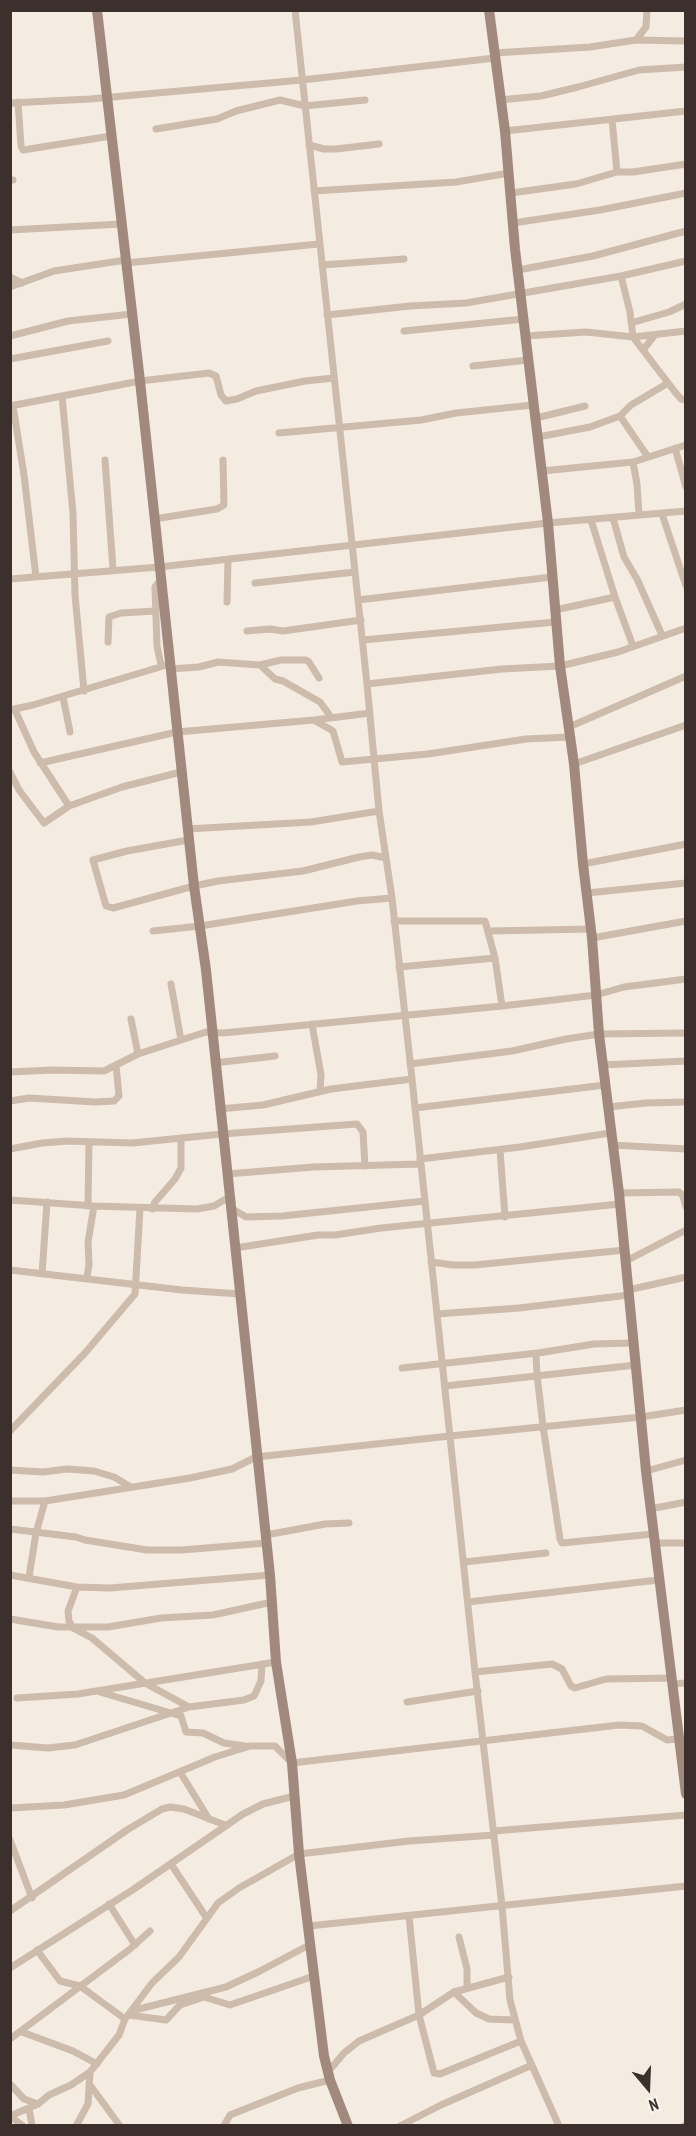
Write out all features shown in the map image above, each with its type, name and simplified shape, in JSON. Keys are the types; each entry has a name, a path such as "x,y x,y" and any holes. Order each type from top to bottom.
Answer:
{"street":[{"path":"97,10 140,381 167,666 200,926 227,1174 270,1575 276,1662 292,1763 299,1854 320,2036 329,2076 348,2126"},
{"path":"295,10 338,426 356,572 379,811 392,898 514,2020 559,2126"},
{"path":"489,10 505,131 520,294 548,523 555,622 574,764 592,934 599,1034 625,1250 653,1539 685,1787"},
{"path":"636,40 646,27 647,10"},
{"path":"111,136 23,150 14,103 302,80 636,40 686,41"},
{"path":"501,100 529,98 639,70 686,67"},
{"path":"156,129 217,119 236,111 280,100 304,106 365,100"},
{"path":"505,131 686,111"},
{"path":"612,119 617,172"},
{"path":"309,145 336,149 379,144"},
{"path":"511,193 576,184 617,172 633,172 686,164"},
{"path":"314,191 456,182 509,173"},
{"path":"513,223 600,210 686,193"},
{"path":"10,230 121,224"},
{"path":"518,270 594,256 686,231"},
{"path":"10,287 54,271 319,244"},
{"path":"322,265 404,259"},
{"path":"327,315 410,306 466,303 621,276 686,261"},
{"path":"621,276 633,336 668,383 679,396 686,400"},
{"path":"10,277 22,283"},
{"path":"631,322 669,312 686,304"},
{"path":"10,336 68,321 132,314"},
{"path":"404,331 524,319"},
{"path":"526,336 586,332 654,336 686,331"},
{"path":"643,350 654,336"},
{"path":"10,359 108,342"},
{"path":"473,366 528,360"},
{"path":"36,577 27,497 12,406 140,381 210,373 216,376 221,395 226,401 256,391 305,381 334,378"},
{"path":"538,437 590,427 620,416 631,405 668,383"},
{"path":"62,396 73,513 75,595 84,691"},
{"path":"279,433 421,420 456,413 533,405"},
{"path":"536,418 585,406"},
{"path":"620,416 648,457"},
{"path":"542,471 633,462 686,445"},
{"path":"675,448 686,487"},
{"path":"105,460 113,569"},
{"path":"154,519 217,509 224,505 223,460"},
{"path":"633,462 639,515"},
{"path":"10,579 159,567 548,523 686,511"},
{"path":"662,514 686,586"},
{"path":"614,518 624,557 637,579 662,635"},
{"path":"591,520 633,646"},
{"path":"227,602 228,559"},
{"path":"255,583 356,572"},
{"path":"358,600 552,577"},
{"path":"160,580 155,587 157,646 167,666"},
{"path":"555,610 615,597"},
{"path":"108,642 110,617 121,613 156,611"},
{"path":"247,632 270,629 283,631 361,620"},
{"path":"363,640 555,622"},
{"path":"367,684 490,670 560,666 633,646 686,628"},
{"path":"69,806 40,763 13,710 167,666 199,667 218,662 260,664 280,660 306,660 319,678"},
{"path":"260,664 275,679 283,681 320,702 331,717"},
{"path":"314,720 333,731 342,762 428,754 569,732 686,676"},
{"path":"63,697 70,732"},
{"path":"40,763 177,732 370,713"},
{"path":"574,764 686,725"},
{"path":"10,772 19,790 44,822 69,806 122,788 181,772"},
{"path":"379,811 310,822 188,835 95,859 92,862 106,906 109,908 218,881 303,871 359,856 372,855 386,858"},
{"path":"583,864 686,844"},
{"path":"587,893 686,883"},
{"path":"153,931 200,926 357,901 392,898"},
{"path":"394,921 483,920 487,924 495,958 502,1006"},
{"path":"489,931 592,934 686,921"},
{"path":"399,967 495,958"},
{"path":"10,1072 104,1071 138,1054 200,1033 223,1033 502,1006 596,995 624,987 686,979"},
{"path":"171,984 181,1040"},
{"path":"131,1018 138,1054"},
{"path":"312,1024 321,1075 320,1091"},
{"path":"410,1064 512,1051 599,1034 686,1032"},
{"path":"214,1063 275,1056"},
{"path":"603,1065 686,1061"},
{"path":"10,1101 29,1098 114,1101 119,1096 116,1065"},
{"path":"219,1109 263,1105 320,1091 412,1079"},
{"path":"415,1108 605,1085"},
{"path":"608,1107 686,1102"},
{"path":"10,1149 42,1143 132,1143 357,1124 363,1132 365,1166"},
{"path":"152,1209 181,1168 181,1138"},
{"path":"227,1174 420,1161 611,1139 686,1149"},
{"path":"87,1278 91,1206 89,1142"},
{"path":"500,1150 505,1217"},
{"path":"235,1248 318,1235 505,1217 679,1192 683,1196 686,1207"},
{"path":"10,1200 152,1209 205,1208 230,1203 246,1217 282,1216 425,1201"},
{"path":"42,1274 47,1202"},
{"path":"10,1431 133,1297 140,1208"},
{"path":"626,1262 686,1230"},
{"path":"431,1262 453,1266 475,1265 625,1250"},
{"path":"10,1270 135,1285 240,1294"},
{"path":"437,1314 519,1308 628,1293 686,1277"},
{"path":"402,1368 538,1353 594,1344 633,1343"},
{"path":"538,1353 536,1356 537,1375 543,1426 562,1543 653,1539 686,1543"},
{"path":"445,1386 636,1365"},
{"path":"10,1501 45,1501 190,1478 232,1469 256,1458 641,1417 686,1410"},
{"path":"646,1471 686,1460"},
{"path":"10,1470 94,1471 114,1477 131,1487"},
{"path":"29,1577 36,1533 45,1501"},
{"path":"650,1509 686,1502"},
{"path":"10,1529 76,1537 147,1550 182,1550 266,1539 325,1524 349,1523"},
{"path":"464,1562 546,1553"},
{"path":"10,1575 77,1587 116,1588 270,1575"},
{"path":"468,1602 658,1580"},
{"path":"77,1587 68,1611 69,1621 74,1628 92,1638 145,1683 189,1707"},
{"path":"10,1619 74,1628 108,1627 161,1618 213,1615 272,1602"},
{"path":"17,1698 63,1696 276,1662"},
{"path":"10,1745 48,1748 75,1745 189,1707 244,1700 254,1696 261,1681 262,1664"},
{"path":"475,1672 552,1664 562,1669 571,1686 575,1688 606,1679 686,1683"},
{"path":"98,1691 174,1713 183,1718 186,1732 203,1733 224,1743 275,1746 292,1763"},
{"path":"407,1702 478,1691"},
{"path":"292,1763 619,1725 642,1726 667,1740 679,1740"},
{"path":"10,1808 64,1805 116,1797 215,1757 250,1746"},
{"path":"180,1772 209,1819"},
{"path":"10,1968 171,1864 243,1814 263,1804 294,1796"},
{"path":"10,1911 32,1898 127,1830 162,1809 177,1807 225,1826"},
{"path":"23,2126 10,2116 38,2104 49,2095 71,2085 90,2072 119,2035 128,2015 152,1983 179,1957 218,1903 238,1888 299,1854 409,1841 686,1815"},
{"path":"10,1840 32,1898"},
{"path":"171,1864 206,1917"},
{"path":"309,1926 686,1886"},
{"path":"109,1904 135,1945"},
{"path":"409,1916 419,2014 432,2070 436,2075 521,2041"},
{"path":"10,2039 135,1945 150,1930"},
{"path":"459,1937 467,1968 467,1988"},
{"path":"128,2015 226,1986 311,1944"},
{"path":"37,1950 60,1981 80,1986 128,2015 166,2020 180,2005 204,1997 230,2005 314,1976"},
{"path":"224,2126 230,2115 329,2076 344,2053 359,2041 419,2014 454,1992 509,1977"},
{"path":"454,1992 476,2013 489,2019 514,2020"},
{"path":"22,2032 73,2051 97,2064"},
{"path":"400,2126 441,2105 532,2065"},
{"path":"76,2126 88,2104 90,2072"},
{"path":"10,2084 24,2099 38,2104"},
{"path":"90,2085 120,2126"},
{"path":"29,2108 32,2126"}]}
